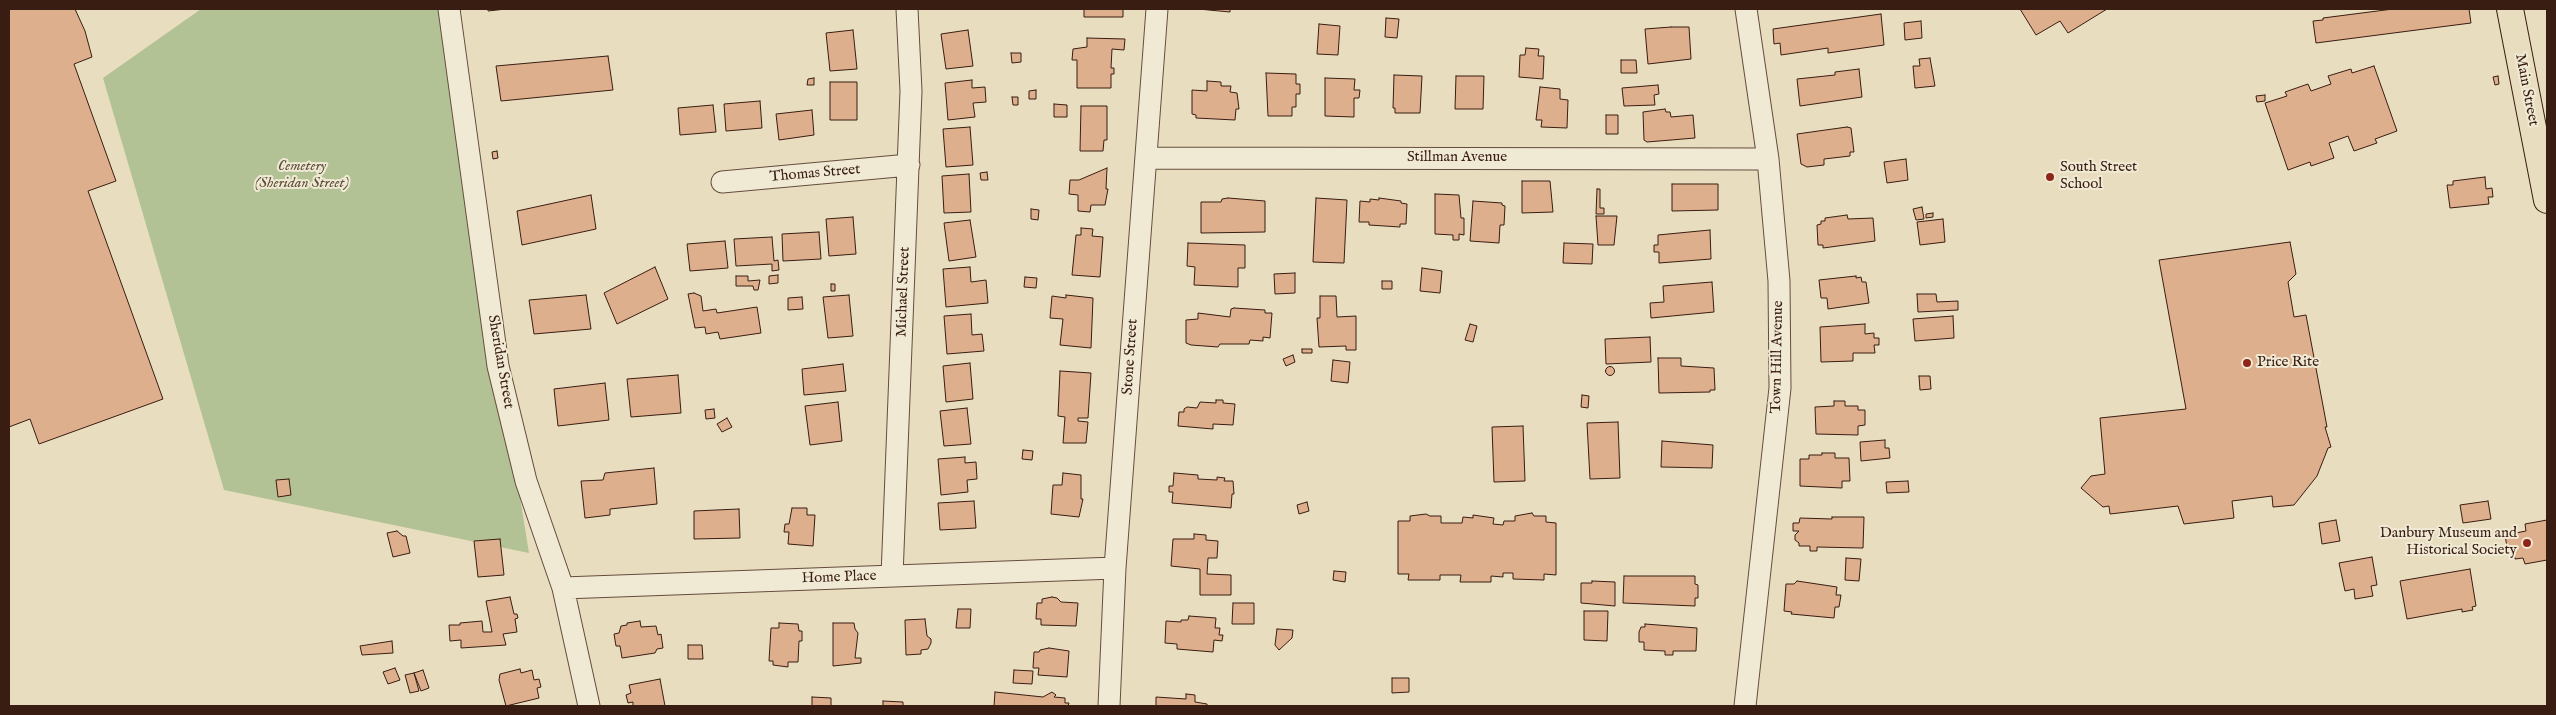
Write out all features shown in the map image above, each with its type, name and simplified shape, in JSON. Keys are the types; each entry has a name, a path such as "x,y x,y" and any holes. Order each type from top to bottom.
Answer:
{"main road":[{"name":"Main Street","path":"2510,9 2547,200"}],"street":[{"name":"Sheridan Street","path":"449,9 498,366 526,481 563,588 589,706"},
{"name":"Michael Street","path":"892,576 911,91 906,9"},
{"name":"Stone Street","path":"1108,706 1115,568 1157,9"},
{"name":"Town Hill Avenue","path":"1745,706 1780,388 1779,281 1768,158 1746,9"},
{"name":"Stillman Avenue","path":"1146,158 1768,158"},
{"name":"Thomas Street","path":"722,182 909,166"},
{"name":"Home Place","path":"563,588 1115,568"}],"green space":[{"name":"Cemetery (Sheridan Street)","path":"201,9 441,9 529,553 224,490 103,78"}],"building":[{"path":"9,9 75,9 85,31 92,57 74,64 116,181 88,191 163,399 39,444 30,419 9,427"},
{"path":"488,9 506,9 488,11"},
{"path":"1084,9 1123,9 1123,17 1084,17"},
{"path":"1198,9 1230,9 1230,12"},
{"path":"2020,9 2107,9 2068,33 2060,21 2036,35"},
{"path":"2393,9 2469,9 2471,23 2316,43 2313,21"},
{"path":"1881,14 1884,45 1828,53 1828,48 1781,55 1780,43 1774,44 1773,29"},
{"path":"1386,18 1399,19 1397,38 1385,37"},
{"path":"1921,21 1922,38 1905,40 1904,23"},
{"path":"1319,24 1340,26 1338,55 1317,54"},
{"path":"1689,27 1691,59 1648,64 1645,29"},
{"path":"853,30 857,69 830,71 826,33"},
{"path":"968,30 973,66 946,69 941,34"},
{"path":"1087,38 1125,39 1124,50 1112,49 1111,68 1114,68 1114,74 1111,74 1111,88 1077,88 1077,60 1072,60 1073,49 1087,47"},
{"path":"1526,48 1539,49 1538,56 1544,56 1543,79 1519,77 1520,55 1525,55"},
{"path":"1011,53 1021,53 1021,62 1012,63"},
{"path":"608,56 613,90 501,101 496,66"},
{"path":"1930,58 1935,86 1915,88 1913,66 1920,66 1919,59"},
{"path":"1621,60 1636,60 1637,73 1621,73"},
{"path":"2374,66 2397,131 2375,139 2377,143 2354,151 2348,136 2329,143 2334,158 2311,166 2310,162 2288,170 2265,103 2287,96 2285,92 2308,84 2311,91 2331,84 2328,76 2351,69 2352,73"},
{"path":"1859,69 1862,97 1800,106 1797,79 1835,75 1835,72"},
{"path":"1266,73 1296,74 1296,84 1300,84 1300,94 1296,94 1296,107 1292,107 1292,116 1268,116"},
{"path":"1394,75 1422,76 1420,113 1395,113 1395,108 1393,108"},
{"path":"1456,76 1484,76 1483,109 1455,109"},
{"path":"2498,76 2499,84 2495,85 2493,77"},
{"path":"814,78 814,85 807,85 808,79"},
{"path":"1325,78 1355,79 1354,90 1360,90 1359,98 1354,98 1354,117 1325,116"},
{"path":"972,80 972,88 985,87 986,102 973,103 975,117 948,120 945,83"},
{"path":"1207,81 1221,82 1221,86 1231,86 1230,92 1237,93 1239,109 1236,109 1235,120 1196,118 1196,115 1192,114 1192,90 1207,91"},
{"path":"830,82 857,82 857,120 830,120"},
{"path":"1658,85 1659,94 1654,95 1655,105 1624,106 1622,88"},
{"path":"1540,87 1560,89 1560,99 1568,100 1567,128 1541,127 1542,120 1536,120"},
{"path":"1036,90 1036,99 1029,99 1029,91"},
{"path":"2265,95 2265,101 2257,102 2256,96"},
{"path":"1012,97 1018,97 1018,105 1013,105"},
{"path":"760,101 762,128 726,131 724,104"},
{"path":"1054,104 1067,105 1067,117 1054,117"},
{"path":"713,105 716,132 680,135 678,108"},
{"path":"1081,106 1107,106 1107,140 1104,140 1103,151 1080,151"},
{"path":"1665,109 1666,112 1670,112 1671,117 1693,115 1695,138 1647,142 1644,140 1643,112"},
{"path":"812,110 814,135 779,140 776,114"},
{"path":"1606,115 1618,115 1618,134 1606,134"},
{"path":"970,127 973,165 946,167 943,129"},
{"path":"1851,128 1854,152 1850,152 1850,156 1824,159 1824,165 1807,167 1801,164 1797,134"},
{"path":"497,151 498,158 493,159 492,152"},
{"path":"1906,159 1908,180 1887,183 1884,162"},
{"path":"1107,168 1106,189 1108,189 1105,205 1091,205 1090,212 1078,211 1078,195 1069,194 1070,180 1079,180"},
{"path":"987,172 988,180 981,180 980,173"},
{"path":"969,174 971,212 944,213 942,176"},
{"path":"2485,177 2486,189 2492,188 2493,197 2488,197 2489,204 2450,208 2447,185 2453,185 2453,181"},
{"path":"1522,181 1550,181 1553,212 1522,213"},
{"path":"1672,184 1718,184 1718,210 1672,211"},
{"path":"1597,189 1600,189 1600,208 1604,208 1604,214 1596,214"},
{"path":"1435,194 1459,195 1461,218 1464,218 1464,235 1459,234 1459,240 1453,240 1453,235 1435,234"},
{"path":"591,195 596,229 522,245 517,211"},
{"path":"1316,198 1347,200 1344,263 1313,262"},
{"path":"1379,198 1401,201 1401,203 1407,204 1406,224 1400,224 1400,227 1369,225 1369,222 1359,222 1360,201 1370,202 1370,199 1379,200"},
{"path":"1222,199 1265,201 1265,232 1201,233 1201,202 1221,202"},
{"path":"1473,201 1502,203 1505,206 1504,225 1500,225 1499,243 1470,241"},
{"path":"1922,207 1924,219 1916,220 1913,209"},
{"path":"1031,209 1039,210 1038,220 1031,219"},
{"path":"1933,213 1933,217 1926,218 1926,214"},
{"path":"1847,215 1848,219 1873,218 1875,241 1823,248 1823,245 1818,245 1817,225 1821,224 1821,221 1825,221 1825,218"},
{"path":"1596,216 1617,216 1614,245 1598,245"},
{"path":"853,217 856,254 829,256 826,219"},
{"path":"1943,219 1945,242 1920,245 1917,222"},
{"path":"970,220 976,257 949,261 944,223"},
{"path":"1081,228 1093,229 1092,236 1103,237 1100,277 1072,275 1076,235 1081,235"},
{"path":"1710,230 1711,259 1659,263 1659,252 1654,252 1654,245 1658,245 1658,235"},
{"path":"819,232 821,259 783,261 782,234"},
{"path":"772,237 774,261 778,260 779,270 772,271 772,264 736,266 734,239"},
{"path":"725,241 728,268 690,271 687,244"},
{"name":"Price Rite","path":"2290,242 2296,274 2288,282 2294,317 2306,315 2327,427 2325,427 2331,447 2328,448 2317,476 2294,505 2273,507 2272,496 2232,501 2234,518 2184,524 2178,506 2110,514 2109,506 2103,507 2081,488 2091,476 2105,474 2100,418 2186,409 2159,260"},
{"path":"1188,243 1245,245 1245,268 1238,268 1238,287 1194,285 1195,267 1187,266"},
{"path":"1564,243 1593,244 1592,264 1563,263"},
{"path":"655,267 668,299 617,324 604,293"},
{"path":"970,267 971,282 986,280 988,303 946,307 943,269"},
{"path":"1422,268 1442,271 1440,293 1420,291"},
{"path":"1295,273 1295,293 1275,294 1274,274"},
{"path":"778,275 778,283 769,284 769,276"},
{"path":"736,276 748,276 748,281 760,280 758,290 754,290 753,286 736,286"},
{"path":"1856,276 1856,278 1861,277 1862,282 1866,282 1869,303 1828,309 1827,298 1821,298 1819,280"},
{"path":"1025,277 1037,278 1036,288 1024,287"},
{"path":"1382,281 1392,281 1392,289 1382,289"},
{"path":"1712,282 1714,312 1651,318 1650,303 1664,302 1663,286"},
{"path":"831,284 835,284 835,291 831,291"},
{"path":"694,293 701,296 703,311 716,309 717,313 757,307 761,333 720,339 718,332 706,334 705,327 695,328 688,294"},
{"path":"1917,294 1936,294 1937,302 1958,301 1958,310 1918,312"},
{"path":"586,295 591,329 534,334 529,300"},
{"path":"849,295 853,336 828,338 823,297"},
{"path":"1066,295 1093,298 1091,348 1060,345 1063,319 1050,318 1052,296 1066,298"},
{"path":"1320,296 1336,296 1337,317 1356,316 1356,350 1346,350 1346,346 1319,347 1317,318 1320,318"},
{"path":"802,297 803,309 788,310 788,298"},
{"path":"1231,309 1265,310 1265,313 1272,313 1270,338 1263,337 1263,341 1250,340 1249,344 1220,344 1218,347 1186,343 1186,320 1198,319 1198,313 1230,317"},
{"path":"971,314 972,335 982,334 984,351 947,354 944,316"},
{"path":"1953,316 1954,338 1915,341 1913,319"},
{"path":"1470,324 1477,326 1473,342 1465,340"},
{"path":"1865,324 1865,334 1874,333 1874,338 1879,338 1879,345 1874,345 1875,353 1853,353 1853,361 1821,362 1820,327"},
{"path":"1650,337 1651,362 1606,364 1605,339"},
{"path":"1302,349 1312,349 1312,353 1302,353"},
{"path":"1293,355 1295,362 1286,366 1283,359"},
{"path":"1658,358 1681,358 1681,366 1714,368 1715,390 1710,390 1710,392 1659,393"},
{"path":"1333,360 1350,362 1348,383 1331,381"},
{"path":"970,363 973,399 946,402 943,366"},
{"path":"843,364 846,391 804,395 802,369"},
{"path":"1610,367 1614,371 1610,375 1606,371"},
{"path":"1060,371 1091,373 1088,418 1078,418 1078,421 1088,422 1086,443 1063,443 1065,417 1058,416"},
{"path":"678,375 681,413 631,417 627,379"},
{"path":"1919,376 1930,376 1931,389 1920,390"},
{"path":"605,383 609,420 558,426 554,389"},
{"path":"1582,395 1589,396 1588,408 1581,407"},
{"path":"1216,400 1235,404 1233,425 1213,424 1213,429 1178,426 1179,412 1184,412 1184,409 1187,407 1197,408 1200,402 1216,403"},
{"path":"1834,401 1845,401 1845,406 1858,406 1858,410 1865,410 1865,425 1858,426 1858,435 1816,434 1815,407 1834,406"},
{"path":"838,402 842,441 810,445 805,406"},
{"path":"967,408 971,444 944,446 940,411"},
{"path":"714,409 715,418 706,419 705,410"},
{"path":"727,418 732,427 722,432 717,424"},
{"path":"1618,422 1620,478 1590,479 1587,423"},
{"path":"1523,426 1525,481 1494,482 1492,427"},
{"path":"1885,440 1885,448 1889,448 1890,458 1861,461 1860,442"},
{"path":"1662,441 1713,445 1712,468 1661,467"},
{"path":"1023,450 1033,451 1032,460 1022,459"},
{"path":"1822,453 1835,453 1835,458 1849,458 1850,481 1842,481 1842,488 1800,486 1800,459 1809,459 1809,455 1822,455"},
{"path":"965,457 965,463 976,462 977,479 967,480 968,492 941,495 938,459"},
{"path":"654,468 657,504 610,509 610,515 585,518 581,481 603,480 605,473"},
{"path":"1063,473 1081,475 1081,499 1083,499 1079,517 1051,514 1053,485 1062,485"},
{"path":"1174,473 1198,475 1198,479 1217,480 1217,477 1225,478 1224,481 1233,481 1234,494 1232,494 1231,508 1172,503 1173,492 1169,492 1169,486 1173,486"},
{"path":"289,479 291,495 278,497 276,480"},
{"path":"1908,481 1909,492 1887,493 1886,482"},
{"path":"974,501 976,528 940,530 938,503"},
{"path":"2488,501 2491,519 2463,523 2460,505"},
{"path":"1307,502 1309,511 1299,514 1297,505"},
{"path":"792,508 807,508 807,515 815,515 813,546 788,544 789,532 784,532 785,524 789,524"},
{"path":"739,509 740,538 694,539 694,511"},
{"path":"1532,513 1534,516 1546,516 1546,522 1556,523 1556,575 1544,574 1544,580 1513,579 1513,573 1503,573 1503,577 1491,576 1491,582 1460,582 1461,575 1440,575 1440,580 1408,580 1409,574 1398,574 1398,521 1410,521 1410,516 1426,514 1441,516 1441,523 1462,523 1463,517 1473,518 1473,515 1494,518 1493,524 1503,525 1504,521 1515,521 1515,516"},
{"path":"1832,517 1864,517 1863,548 1817,547 1817,551 1810,551 1810,546 1799,546 1799,543 1795,540 1795,535 1799,531 1793,531 1793,523 1799,523 1800,518 1832,519"},
{"path":"2336,520 2340,541 2322,544 2319,523"},
{"name":"Danbury Museum and Historical Society","path":"2547,520 2547,560 2525,564 2523,558 2515,559 2514,552 2508,553 2505,535 2526,531 2525,524"},
{"path":"397,531 406,536 410,553 393,557 387,533"},
{"path":"1194,534 1206,535 1206,540 1218,541 1217,558 1208,558 1207,574 1231,575 1231,595 1200,595 1200,569 1171,566 1173,539 1194,539"},
{"path":"500,539 504,575 478,577 474,541"},
{"path":"2372,557 2377,585 2371,586 2373,596 2355,599 2354,589 2345,591 2339,563"},
{"path":"1846,558 1861,559 1859,581 1845,580"},
{"path":"2470,569 2476,606 2472,607 2473,610 2462,612 2462,609 2407,619 2400,581"},
{"path":"1334,571 1346,572 1345,582 1333,580"},
{"path":"1624,576 1695,576 1695,584 1698,585 1698,598 1695,598 1695,606 1623,603"},
{"path":"1592,581 1615,582 1615,606 1581,603 1581,583 1592,583"},
{"path":"1797,581 1837,587 1836,595 1841,595 1839,607 1835,607 1834,618 1791,614 1792,612 1784,611 1786,584 1794,584"},
{"path":"510,597 514,614 517,614 518,618 515,619 517,632 503,634 506,645 461,648 461,640 450,641 449,625 482,621 483,632 492,632 486,601"},
{"path":"1057,598 1061,602 1078,603 1076,626 1041,625 1041,619 1036,619 1037,603 1042,603 1042,599"},
{"path":"1233,603 1254,603 1254,624 1232,624"},
{"path":"958,609 971,609 970,628 956,628"},
{"path":"1584,611 1608,611 1607,641 1584,640"},
{"path":"1189,616 1216,618 1215,628 1220,628 1219,635 1223,635 1222,641 1214,640 1213,652 1177,649 1177,644 1165,643 1166,621 1181,622 1181,620 1188,620"},
{"path":"925,619 927,636 931,639 928,649 921,650 921,654 906,655 905,620"},
{"path":"640,621 641,627 656,626 658,635 661,634 663,648 657,649 655,653 622,658 620,646 616,646 614,634 619,633 621,626 627,625 627,623"},
{"path":"779,623 798,624 799,631 802,631 802,641 799,641 798,662 788,662 788,667 773,665 773,661 769,661 771,628 779,628"},
{"path":"833,623 854,623 858,633 855,658 861,658 861,663 833,666"},
{"path":"1645,624 1697,628 1696,651 1673,651 1673,655 1665,655 1665,651 1644,650 1644,642 1639,642 1639,632 1641,627 1645,627"},
{"path":"1277,629 1293,630 1292,638 1279,650 1275,645"},
{"path":"392,641 393,653 362,655 360,646"},
{"path":"688,645 702,645 703,659 688,659"},
{"path":"1049,648 1069,651 1067,677 1038,675 1039,668 1033,668 1034,652"},
{"path":"395,668 400,680 388,684 383,672"},
{"path":"520,669 521,673 532,670 534,680 539,679 541,687 537,688 539,698 506,706 499,680 500,674"},
{"path":"423,670 429,688 421,691 414,673"},
{"path":"1014,670 1033,671 1032,684 1013,683"},
{"path":"414,673 419,691 410,693 405,675"},
{"path":"1392,678 1409,678 1409,692 1392,693"},
{"path":"660,679 665,706 633,706 633,702 628,703 626,695 631,693 629,685"},
{"path":"995,692 1043,697 1052,692 1056,695 1054,697 1065,698 1065,703 1069,703 1068,706 994,706"},
{"path":"1186,694 1195,695 1195,702 1207,704 1207,706 1156,706 1156,697 1186,699"},
{"path":"812,697 831,698 831,706 812,706"},
{"path":"883,701 903,702 903,706 883,706"}],"place":[{"name":"South Street School","path":"2050,177"},
{"name":"Price Rite","path":"2247,363"},
{"name":"Danbury Museum and Historical Society","path":"2527,543"}]}
